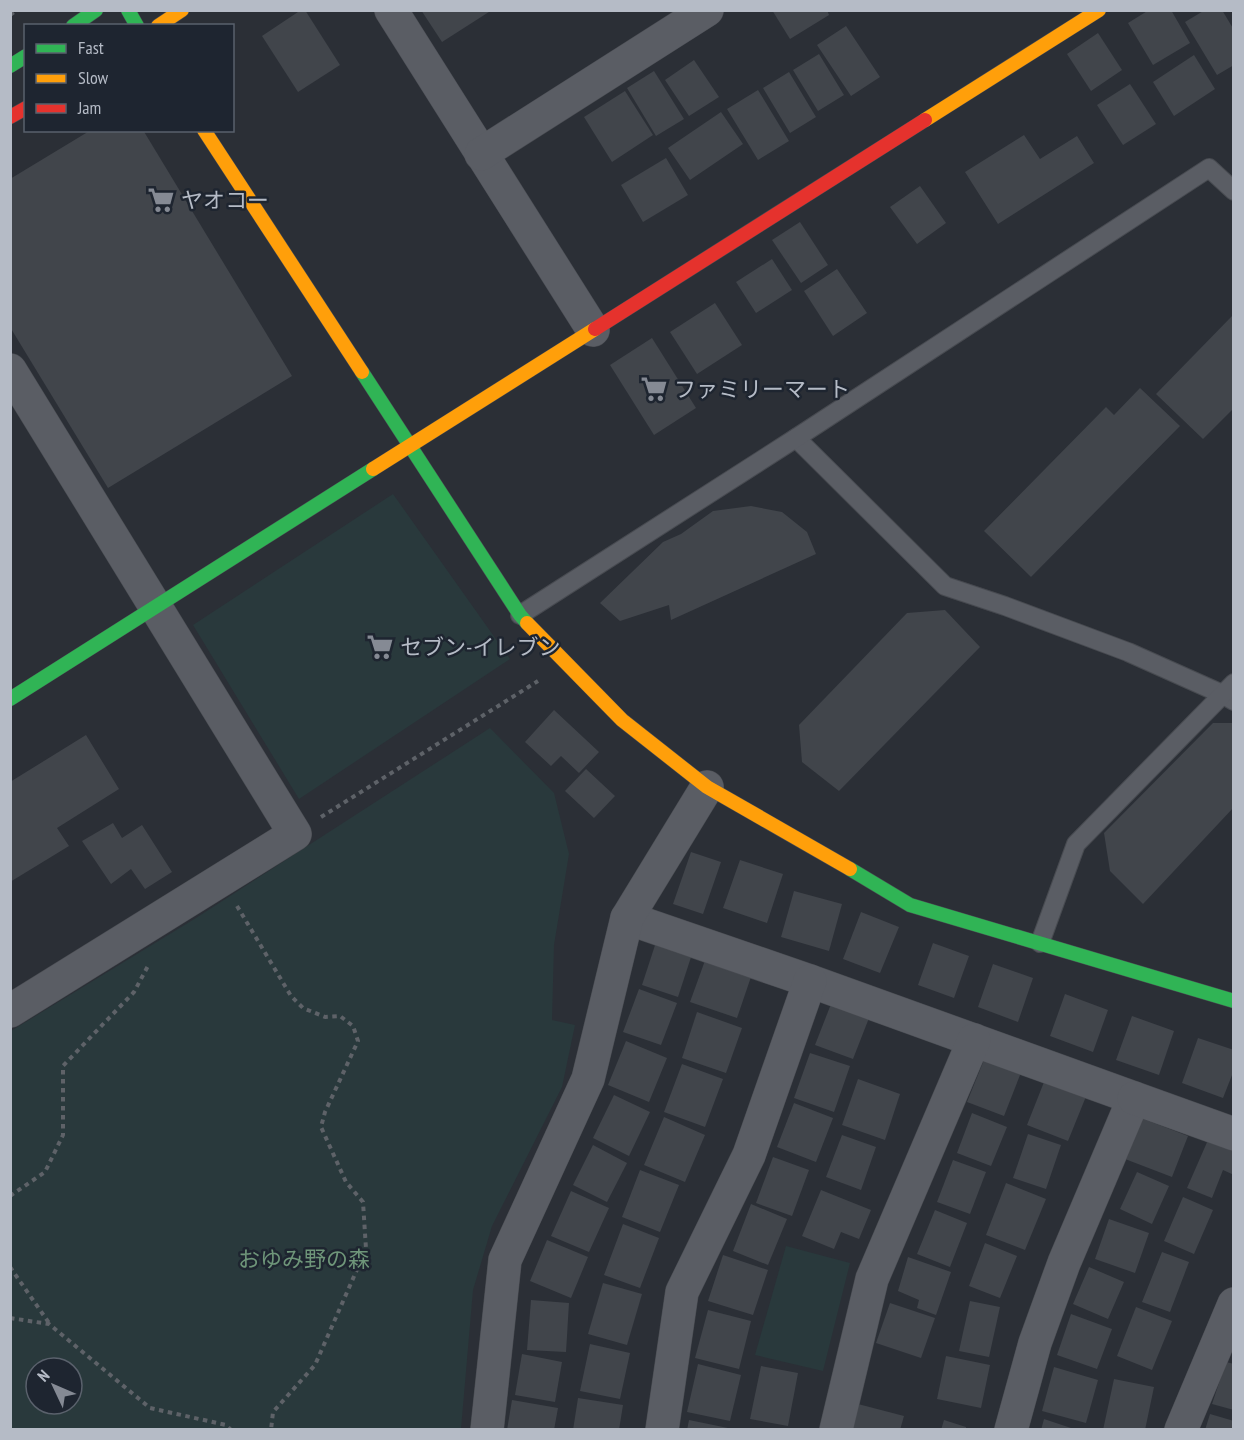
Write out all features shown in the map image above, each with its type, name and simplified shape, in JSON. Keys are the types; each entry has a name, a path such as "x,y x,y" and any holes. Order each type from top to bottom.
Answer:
{"street":[{"path":"76,24 96,10"},
{"path":"128,10 136,24"},
{"path":"161,24 182,10"},
{"path":"391,10 593,330"},
{"path":"481,153 707,10"},
{"path":"10,699 1099,10"},
{"path":"10,66 24,58"},
{"path":"10,117 24,109"},
{"path":"205,132 520,615 622,720 707,787 910,905 1233,1001"},
{"path":"10,370 295,834 10,1011"},
{"path":"487,1430 505,1260 588,1079 627,918 707,787"},
{"path":"627,918 810,981 1233,1134"},
{"path":"662,1430 682,1292 749,1155 810,981"},
{"path":"836,1430 872,1279 974,1040"},
{"path":"1011,1430 1035,1343 1064,1263 1134,1098"},
{"path":"1181,1430 1233,1304"}],"lane":[{"path":"520,615 1209,168 1233,191"},
{"path":"796,438 945,586 1128,652 1230,693 1076,844 1040,943"}],"path":[{"path":"10,15 17,10"},
{"path":"295,834 566,664"},
{"path":"222,880 291,996 303,1008 325,1017 340,1016 353,1026 358,1041 325,1112 321,1127 346,1182 363,1202 366,1249 315,1365 273,1412 271,1430"},
{"path":"10,1196 45,1172 63,1135 63,1066 134,992 154,954"},
{"path":"10,1267 49,1324 150,1408 226,1425 231,1430"},
{"path":"10,1318 49,1324"}],"green space":[{"path":"393,494 510,659 299,799 193,625"},
{"name":"おゆみ野の森","path":"490,728 554,793 569,854 554,945 552,1020 575,1025 562,1087 492,1226 473,1290 461,1429 11,1429 11,1031 196,918"},
{"path":"786,1246 850,1263 823,1371 755,1355"}],"building":[{"path":"301,10 305,10 340,65 298,92 262,36"},
{"path":"421,10 492,10 442,42"},
{"path":"772,10 827,10 829,15 790,39"},
{"path":"1149,10 1171,10 1190,43 1153,65 1128,23"},
{"path":"1205,10 1222,10 1234,30 1234,65 1217,75 1185,22"},
{"path":"846,26 880,77 851,96 817,45"},
{"path":"1098,33 1122,70 1091,91 1067,54"},
{"path":"819,54 844,95 818,111 793,70"},
{"path":"1194,55 1215,89 1174,116 1153,82"},
{"path":"694,60 719,97 689,116 665,80"},
{"path":"654,71 684,119 656,136 627,88"},
{"path":"789,72 816,117 790,133 763,88"},
{"path":"1130,84 1156,124 1123,145 1097,105"},
{"path":"758,90 789,141 758,160 727,109"},
{"path":"625,91 653,135 612,162 584,117"},
{"path":"721,112 743,144 690,180 668,148"},
{"path":"88,132 144,132 292,376 108,488 10,327 10,179"},
{"path":"1024,135 1040,159 1077,136 1094,163 998,224 965,172"},
{"path":"666,158 688,195 643,222 621,185"},
{"path":"920,186 946,223 917,244 890,207"},
{"path":"800,222 828,265 801,283 772,240"},
{"path":"772,259 792,290 756,313 736,282"},
{"path":"837,269 867,313 833,336 804,291"},
{"path":"715,303 742,345 697,374 670,332"},
{"path":"1234,314 1234,408 1203,439 1156,394"},
{"path":"652,338 696,408 654,435 610,365"},
{"path":"1140,388 1180,426 1031,577 984,531 1106,407 1114,415"},
{"path":"751,506 782,512 807,532 816,554 671,620 669,605 620,621 600,603 663,542 681,534 713,511"},
{"path":"945,610 980,647 839,791 802,762 799,725 907,613"},
{"path":"554,710 599,752 579,773 561,756 551,766 525,742"},
{"path":"1213,723 1234,723 1234,807 1143,904 1110,871 1104,833"},
{"path":"86,735 119,789 57,828 69,846 10,882 10,782"},
{"path":"586,769 615,796 594,818 565,791"},
{"path":"113,823 122,838 142,825 172,872 145,889 131,869 111,884 82,841"},
{"path":"691,852 721,862 703,914 673,904"},
{"path":"740,860 783,874 767,923 723,908"},
{"path":"794,891 842,904 829,951 781,937"},
{"path":"861,912 899,927 880,973 843,959"},
{"path":"658,936 694,948 678,997 642,985"},
{"path":"933,943 969,956 954,998 918,985"},
{"path":"707,955 753,971 737,1018 690,1002"},
{"path":"993,964 1033,978 1018,1022 978,1007"},
{"path":"639,989 677,1003 661,1045 623,1032"},
{"path":"1065,994 1108,1010 1093,1052 1050,1036"},
{"path":"831,1004 869,1018 853,1059 815,1045"},
{"path":"697,1012 742,1028 726,1073 682,1058"},
{"path":"1132,1016 1174,1031 1159,1075 1116,1060"},
{"path":"1198,1038 1234,1050 1234,1070 1223,1098 1182,1083"},
{"path":"626,1041 667,1058 649,1102 608,1085"},
{"path":"810,1053 850,1066 834,1112 794,1098"},
{"path":"986,1055 1022,1070 1004,1116 967,1102"},
{"path":"682,1064 723,1079 705,1127 664,1112"},
{"path":"1046,1077 1087,1094 1068,1141 1027,1125"},
{"path":"858,1079 900,1094 885,1140 842,1125"},
{"path":"614,1095 650,1112 629,1156 593,1138"},
{"path":"794,1103 833,1118 816,1162 777,1147"},
{"path":"972,1113 1007,1127 991,1166 957,1153"},
{"path":"664,1117 705,1135 685,1182 644,1165"},
{"path":"1141,1118 1188,1136 1172,1177 1125,1159"},
{"path":"1028,1134 1061,1145 1046,1189 1013,1178"},
{"path":"842,1135 876,1147 861,1190 826,1177"},
{"path":"1208,1140 1234,1151 1234,1175 1223,1170 1212,1198 1187,1188"},
{"path":"593,1145 627,1163 607,1202 573,1185"},
{"path":"773,1157 809,1170 792,1216 756,1203"},
{"path":"953,1160 986,1172 970,1214 937,1202"},
{"path":"640,1170 679,1185 660,1232 622,1217"},
{"path":"1137,1172 1169,1186 1152,1224 1120,1209"},
{"path":"1006,1183 1046,1199 1025,1250 986,1235"},
{"path":"821,1190 871,1210 859,1239 841,1232 834,1249 802,1236"},
{"path":"571,1191 609,1208 589,1252 551,1236"},
{"path":"1183,1197 1213,1210 1194,1254 1164,1241"},
{"path":"751,1204 787,1219 768,1265 733,1251"},
{"path":"935,1210 967,1223 950,1267 917,1254"},
{"path":"1109,1219 1149,1233 1135,1273 1095,1259"},
{"path":"623,1224 659,1238 640,1288 604,1275"},
{"path":"547,1240 588,1257 571,1298 530,1281"},
{"path":"985,1243 1017,1256 1000,1298 969,1286"},
{"path":"1162,1252 1189,1262 1170,1312 1142,1302"},
{"path":"723,1255 768,1270 753,1315 708,1301"},
{"path":"908,1257 951,1272 936,1315 917,1308 919,1300 898,1291"},
{"path":"1089,1267 1124,1282 1108,1319 1073,1304"},
{"path":"603,1283 642,1294 627,1345 588,1334"},
{"path":"531,1300 569,1303 566,1352 527,1350"},
{"path":"970,1301 1000,1307 989,1357 959,1351"},
{"path":"890,1303 935,1318 921,1358 876,1343"},
{"path":"1136,1307 1172,1321 1152,1370 1117,1356"},
{"path":"708,1310 751,1321 739,1369 695,1358"},
{"path":"1071,1314 1112,1329 1097,1369 1057,1355"},
{"path":"590,1344 630,1353 620,1399 580,1391"},
{"path":"522,1354 562,1362 555,1402 515,1395"},
{"path":"946,1356 990,1365 981,1408 937,1399"},
{"path":"1226,1362 1234,1364 1234,1410 1212,1404"},
{"path":"698,1364 741,1375 730,1421 687,1412"},
{"path":"761,1366 798,1373 788,1426 750,1419"},
{"path":"1054,1367 1098,1380 1086,1423 1042,1411"},
{"path":"1114,1379 1154,1387 1145,1430 1103,1430"},
{"path":"578,1398 623,1405 619,1430 573,1430"},
{"path":"512,1400 558,1408 554,1430 507,1430"},
{"path":"858,1404 904,1416 900,1430 851,1430"},
{"path":"1210,1414 1234,1421 1234,1430 1205,1430"},
{"path":"1044,1419 1074,1429 1074,1430 1041,1430"},
{"path":"689,1420 728,1428 728,1430 687,1430"},
{"path":"944,1420 966,1427 966,1430 941,1430"}],"traffic: fast":[{"path":"76,24 96,10"},
{"path":"128,10 136,24"},
{"path":"10,66 24,57"},
{"path":"362,372 527,623"},
{"path":"10,699 373,469"},
{"path":"850,869 910,905 1234,1001"}],"traffic: slow":[{"path":"161,24 182,10"},
{"path":"925,120 1099,10"},
{"path":"205,132 362,372"},
{"path":"373,469 595,329"},
{"path":"527,623 622,720 707,787 850,869"}],"traffic: jam":[{"path":"10,117 24,109"},
{"path":"595,329 925,120"}],"place":[{"name":"ヤオコー","path":"161,200"},
{"name":"ファミリーマート","path":"654,389"},
{"name":"セブン-イレブン","path":"380,647"}]}
